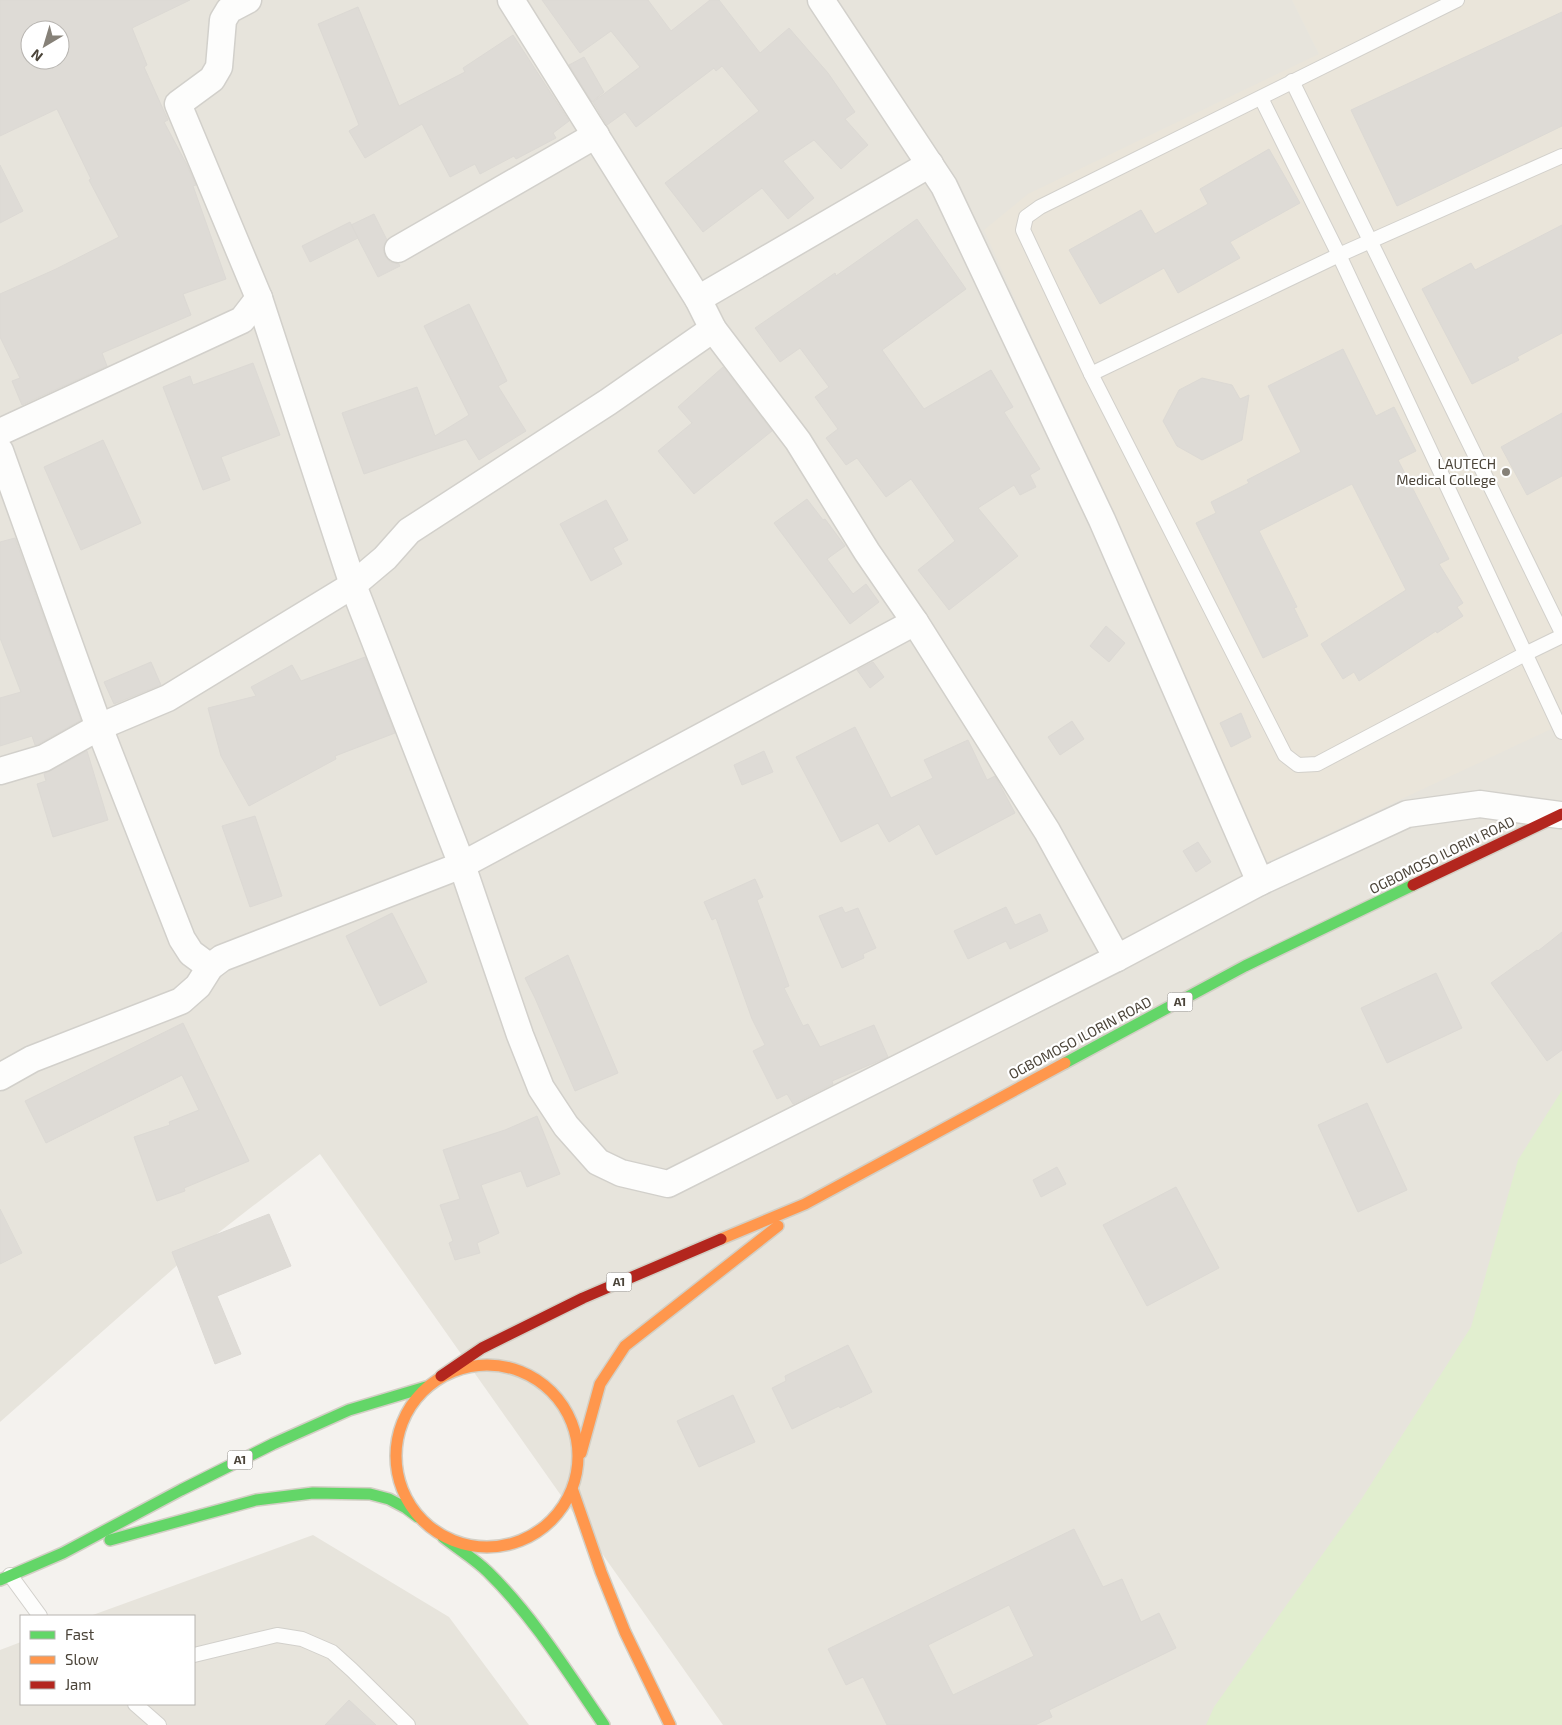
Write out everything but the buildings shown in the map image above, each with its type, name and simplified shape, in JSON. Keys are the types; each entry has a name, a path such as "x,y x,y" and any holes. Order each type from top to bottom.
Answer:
{"main road":[{"name":"OGBOMOSO ILORIN ROAD","path":"805,1204 1245,966 1561,815"},
{"name":"A1","path":"441,1376 482,1348 583,1298 805,1204"},
{"name":"A1","path":"579,1460 600,1384 625,1346 805,1204"},
{"path":"443,1537 473,1547 504,1547 532,1537 556,1517 573,1491 579,1460 575,1428 559,1399 534,1377 504,1366 472,1365 441,1376 426,1387 410,1406 399,1429 395,1454 398,1480 408,1503 424,1523 488,1572 521,1609 604,1725"},
{"name":"A1","path":"5,1577 63,1553 181,1490 273,1444 349,1410 426,1387"},
{"path":"573,1491 600,1572 654,1696 670,1725"},
{"name":"A1","path":"63,1553 256,1500 313,1493 370,1494 406,1508 424,1523"}],"street":[{"path":"248,0 230,10 223,20 219,67 212,79 178,104 259,298 352,585 462,865 520,1034 541,1088 566,1126 598,1162 621,1174 668,1184 1117,958 1260,882 1407,814 1480,804 1561,815"},
{"path":"511,0 698,299 713,329 798,441 867,552 915,622 1047,831 1117,958"},
{"path":"821,0 944,186 1102,520 1260,882"},
{"path":"398,248 596,134"},
{"path":"698,299 930,164"},
{"path":"0,432 242,320 259,298"},
{"path":"242,320 273,341"},
{"path":"0,771 44,758 99,727 168,698 352,585 385,558 409,531 608,402 713,329"},
{"path":"0,451 99,727 182,939 191,953 210,967"},
{"path":"0,1077 32,1059 181,1001 198,986 210,967 222,958 462,865 915,622"}],"lane":[{"path":"1292,82 1562,634 1317,764 1298,765 1285,755 1091,374 1023,230 1026,217 1040,207 1457,0"},
{"path":"1261,98 1339,255 1562,732"},
{"path":"1091,374 1339,255 1562,156"},
{"path":"5,1577 39,1615"},
{"path":"195,1655 277,1635 302,1639 332,1652 408,1725"},
{"path":"137,1705 159,1725"}],"shaded area":[{"path":"0,0 1562,0 1562,1725 723,1725 320,1154 182,1261 0,1422"},
{"name":"LAUTECH Medical College","path":"1292,0 1562,0 1562,724 1267,862 984,230 1028,194 1319,54"},
{"path":"313,1535 449,1617 529,1725 0,1725 0,1650 20,1642 20,1705 195,1705 195,1615 93,1615"}],"green space":[{"path":"1562,1090 1562,1725 1206,1725 1214,1707 1359,1503 1471,1327 1518,1160"}],"traffic: fast":[{"path":"1065,1063 1245,966 1413,885"},
{"path":"0,1580 63,1553 181,1490 273,1444 349,1410 426,1387"},
{"path":"110,1540 256,1500 313,1493 370,1494 389,1499 418,1517"},
{"path":"443,1537 483,1567 520,1607 550,1646 604,1725"}],"traffic: slow":[{"path":"721,1239 805,1204 1065,1063"},
{"path":"581,1453 600,1384 625,1346 778,1226"},
{"path":"496,1365 505,1366 530,1375 552,1391 568,1413 577,1438 578,1456 577,1474 568,1499 552,1521 530,1537 514,1543 496,1547 478,1547 469,1546 444,1537 429,1527 416,1514 406,1499 397,1474 396,1447 397,1438 406,1413 416,1398 429,1385 444,1375 469,1366 496,1365"},
{"path":"573,1491 601,1572 625,1632 670,1725"}],"traffic: jam":[{"path":"1413,885 1562,814"},
{"path":"441,1376 482,1348 583,1298 721,1239"}],"place":[{"name":"LAUTECH Medical College","path":"1506,472"}]}
